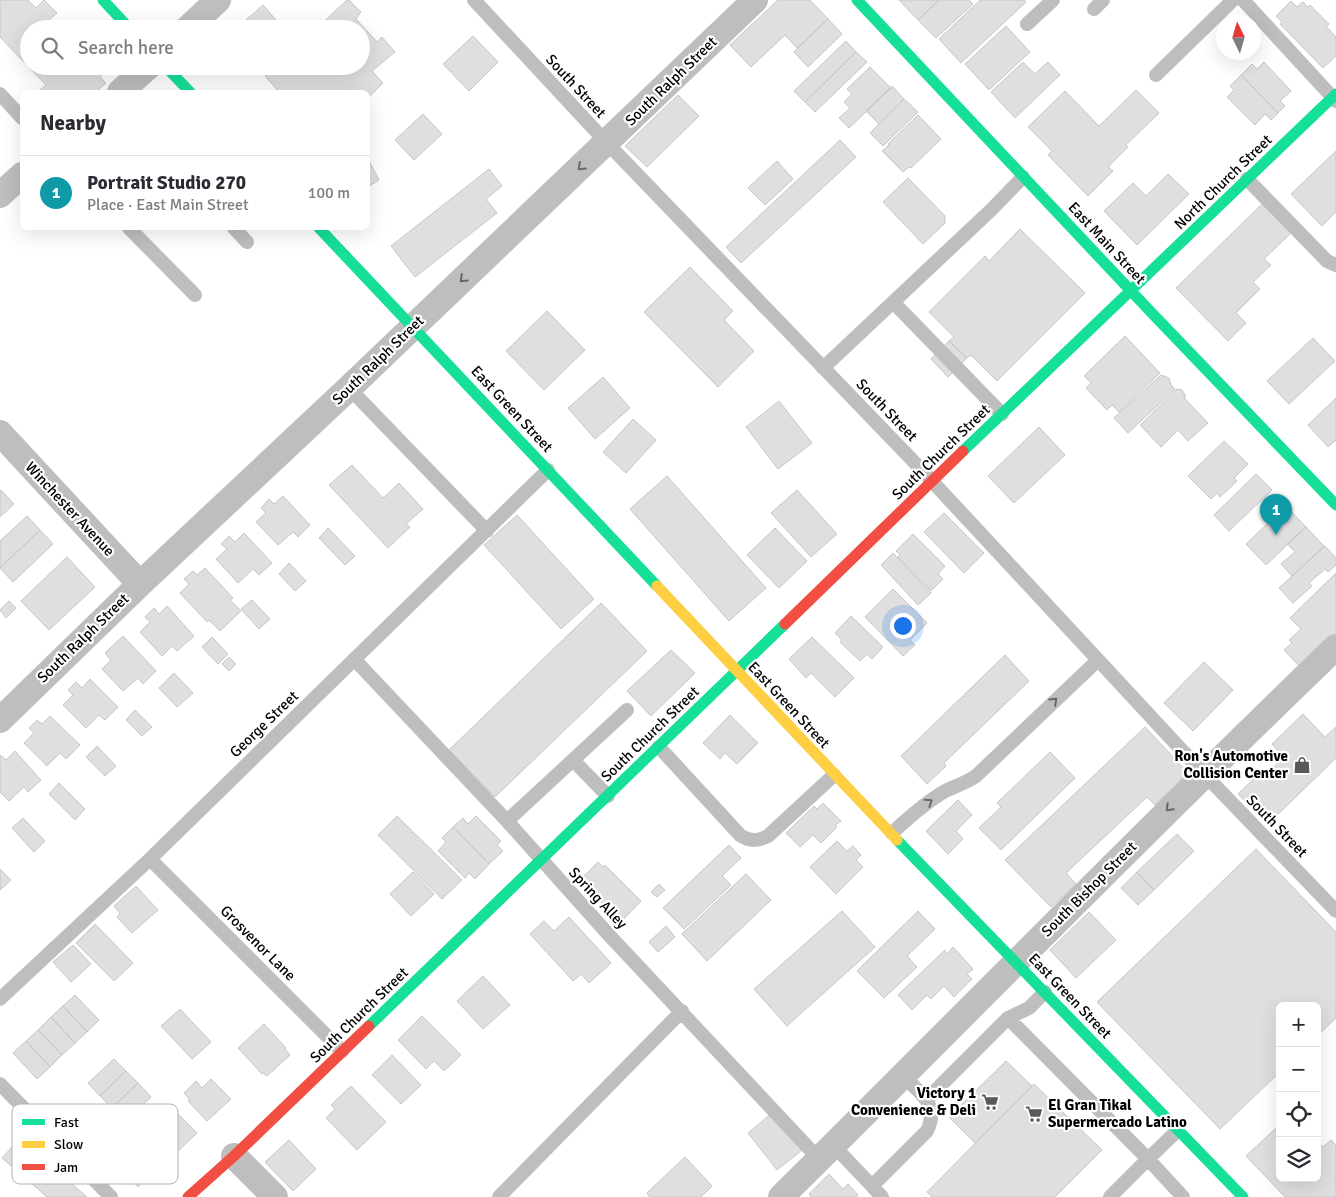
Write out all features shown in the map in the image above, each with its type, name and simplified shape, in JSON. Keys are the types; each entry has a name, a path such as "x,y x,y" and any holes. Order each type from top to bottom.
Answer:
{"street":[{"path":"103,0 122,20"},
{"path":"197,20 218,0"},
{"name":"South Ralph Street","path":"0,720 140,584 349,388 755,0"},
{"name":"East Main Street","path":"857,0 1336,505"},
{"path":"122,90 139,75"},
{"path":"174,75 188,90"},
{"name":"North Church Street","path":"1131,290 1335,98"},
{"path":"0,195 20,177"},
{"name":"East Green Street","path":"320,230 413,326 834,775 1243,1197"},
{"name":"South Church Street","path":"188,1197 234,1156 542,860 736,670 1131,290"},
{"name":"Winchester Avenue","path":"0,433 140,584"},
{"name":"South Bishop Street","path":"781,1197 1204,774 1336,647"},
{"path":"234,1156 275,1197"}],"lane":[{"path":"1028,24 1053,0"},
{"path":"1156,75 1233,0"},
{"path":"1243,0 1335,98"},
{"name":"South Street","path":"477,1 606,143 932,482 1204,774 1336,911"},
{"path":"0,94 20,116"},
{"path":"823,368 998,204 1024,177"},
{"path":"1247,179 1327,261 1336,265"},
{"path":"130,230 195,295"},
{"path":"236,230 247,242"},
{"path":"892,302 1002,414"},
{"path":"349,388 487,531"},
{"name":"George Street","path":"0,998 150,858 548,470"},
{"name":"Spring Alley","path":"354,659 682,1011 826,1152 872,1186 882,1197"},
{"path":"892,833 913,813 945,791 966,783 976,776 1098,660"},
{"path":"507,821 627,710"},
{"path":"659,747 740,835 754,841 768,836 834,775"},
{"path":"573,760 608,796"},
{"name":"Grosvenor Lane","path":"150,858 342,1051"},
{"path":"926,1099 1008,1018 1029,1008 1045,992"},
{"path":"499,1197 682,1011"},
{"path":"1008,1018 1148,1159 1183,1197"},
{"path":"872,1186 927,1131 930,1124 930,1107 926,1099 902,1076"},
{"path":"0,1084 20,1104"},
{"path":"1110,1197 1178,1130"},
{"path":"98,1184 111,1197"}],"building":[{"path":"0,0 28,0 36,8 44,0 57,13 49,20 20,20 20,58 0,37"},
{"path":"347,0 361,12 357,20 326,20"},
{"path":"778,0 810,0 828,19 797,48 785,35 751,67 730,45"},
{"path":"899,0 939,0 918,20"},
{"path":"939,0 969,0 973,4 936,38 918,20"},
{"path":"980,0 1024,0 1026,2 961,63 939,39"},
{"path":"1291,1 1297,7 1303,2 1308,7 1310,5 1329,24 1326,26 1336,37 1336,56 1323,68 1280,24 1282,22 1276,16"},
{"path":"263,5 276,20 246,20"},
{"path":"828,19 842,34 808,67 794,52"},
{"path":"1006,26 1030,52 989,90 965,64"},
{"path":"370,34 377,42 382,37 395,52 372,71 383,83 370,96 370,90 277,90 265,76 370,75"},
{"path":"473,36 498,62 469,91 443,64"},
{"path":"846,41 856,52 805,102 794,91"},
{"path":"856,52 867,62 815,112 805,102"},
{"path":"1023,62 1035,74 1048,62 1060,75 1015,118 991,92"},
{"path":"1264,62 1291,91 1280,101 1285,106 1278,113 1241,75 1252,64 1257,69"},
{"path":"870,67 891,88 849,128 839,118 850,108 844,102 852,94 847,89"},
{"path":"36,75 102,75 100,77 106,83 98,90 40,90 46,85"},
{"path":"1241,75 1278,113 1271,120 1265,114 1255,125 1227,97 1234,90 1230,86"},
{"path":"892,86 904,99 879,124 866,111"},
{"path":"1136,90 1159,113 1126,145 1128,147 1108,167 1113,171 1088,196 1048,155 1052,151 1028,127 1065,91 1099,126"},
{"path":"678,95 699,116 647,167 625,146"},
{"path":"904,99 918,112 883,146 870,133"},
{"path":"423,114 442,134 414,160 395,140"},
{"path":"918,115 941,139 911,168 909,167 903,172 882,151"},
{"path":"840,140 856,157 741,263 726,247"},
{"path":"1336,151 1336,212 1322,226 1291,194"},
{"path":"777,161 793,179 765,205 748,188"},
{"path":"370,163 379,180 370,186"},
{"path":"489,169 502,186 486,199 497,213 415,277 391,246"},
{"path":"1168,174 1189,194 1137,245 1104,211 1133,183 1146,196"},
{"path":"908,178 945,216 945,223 923,244 883,202"},
{"path":"1262,204 1291,233 1264,259 1271,265 1253,282 1260,289 1236,313 1246,323 1228,341 1176,288"},
{"path":"1020,229 1085,293 997,381 971,355 967,358 949,341 954,337 929,312 985,256 989,261"},
{"path":"690,267 733,311 724,320 754,351 718,387 644,312"},
{"path":"547,311 585,350 544,390 506,351"},
{"path":"1125,336 1160,373 1119,412 1112,405 1107,410 1086,388 1091,383 1084,376"},
{"path":"1313,338 1335,361 1289,404 1267,381"},
{"path":"949,341 967,358 948,377 931,359"},
{"path":"1161,375 1169,378 1171,385 1175,389 1128,433 1114,418"},
{"path":"603,377 630,408 595,439 568,408"},
{"path":"1177,389 1182,390 1185,399 1208,423 1188,441 1178,430 1161,447 1140,425"},
{"path":"1336,398 1336,440 1328,447 1308,425"},
{"path":"779,401 812,443 778,469 746,427"},
{"path":"633,419 656,440 626,473 603,452"},
{"path":"1039,427 1065,455 1014,503 988,476"},
{"path":"1224,441 1248,464 1234,478 1237,481 1220,497 1217,493 1211,499 1188,476"},
{"path":"352,465 383,498 399,483 423,509 406,524 410,527 388,548 329,485"},
{"path":"1256,474 1272,490 1229,531 1214,515"},
{"path":"667,476 766,588 729,621 630,509"},
{"path":"797,490 837,534 811,557 771,513"},
{"path":"0,491 14,504 0,517"},
{"path":"283,496 310,525 298,537 293,532 278,545 256,522 266,513 261,508 269,499 274,504"},
{"path":"1286,506 1306,527 1266,565 1246,544"},
{"path":"944,513 984,553 964,573 924,532"},
{"path":"517,515 594,599 561,629 484,545"},
{"path":"27,516 40,530 0,568 0,541"},
{"path":"1306,527 1324,546 1292,576 1281,564 1295,552 1287,544"},
{"path":"328,528 355,556 345,565 319,538"},
{"path":"775,528 807,561 779,588 747,555"},
{"path":"40,530 53,544 13,582 0,568"},
{"path":"244,533 272,563 259,575 253,569 238,583 216,559 227,549 221,544 229,536 235,542"},
{"path":"913,534 945,566 938,574 943,579 931,591 898,557 900,555 896,551"},
{"path":"1325,546 1336,558 1336,565 1328,572 1325,569 1309,583 1312,586 1293,603 1279,588"},
{"path":"893,553 931,593 918,605 881,565"},
{"path":"67,557 95,587 49,630 21,601"},
{"path":"289,563 306,581 295,591 279,574"},
{"path":"205,568 233,598 230,600 241,611 220,631 209,620 207,622 180,593 189,584 184,579 193,571 197,575"},
{"path":"1336,573 1336,634 1300,667 1284,650 1292,643 1289,640 1301,629 1290,618"},
{"path":"893,589 927,623 910,640 915,645 903,656 865,617"},
{"path":"252,600 270,619 259,629 241,609"},
{"path":"9,601 16,608 6,618 0,610"},
{"path":"601,603 647,651 495,797 449,750"},
{"path":"167,606 194,636 177,651 172,646 162,656 140,632 150,622 145,617 154,608 159,614"},
{"path":"851,616 883,647 872,659 867,654 860,661 840,642 842,640 835,633"},
{"path":"123,636 156,671 143,684 138,678 123,691 102,669 111,660 105,653"},
{"path":"212,637 228,654 218,664 202,647"},
{"path":"812,637 854,678 835,697 811,673 806,678 789,659"},
{"path":"671,650 695,673 651,716 627,691"},
{"path":"1005,655 1029,681 944,763 946,766 927,784 901,756"},
{"path":"229,657 236,664 229,671 222,664"},
{"path":"1204,662 1233,690 1193,731 1164,703"},
{"path":"174,673 193,693 177,707 159,688"},
{"path":"90,679 118,707 105,720 99,715 86,728 63,705 73,695 68,690 76,682 82,688"},
{"path":"135,710 152,727 142,736 126,720"},
{"name":"Ron's Automotive Collision Center","path":"1303,714 1325,737 1336,727 1336,758 1268,824 1238,794 1260,773 1264,777 1284,757 1272,744"},
{"path":"730,715 758,743 737,764 725,753 720,759 703,743"},
{"path":"50,716 80,745 66,759 60,753 47,766 24,743 34,733 29,728 37,720 42,724"},
{"path":"1145,727 1188,773 1155,805 1147,797 1066,873 1076,884 1051,907 1005,860"},
{"path":"97,746 116,766 105,776 86,757"},
{"path":"15,751 41,780 28,792 24,787 9,801 0,792 0,755 6,760"},
{"path":"1050,752 1075,778 1001,850 979,828 1001,807 997,803"},
{"path":"59,783 85,809 75,820 49,794"},
{"path":"958,800 972,815 956,831 963,839 948,854 926,831"},
{"path":"823,803 841,821 835,825 837,827 821,843 813,835 800,847 786,833 814,806 817,809"},
{"path":"397,816 462,880 442,899 378,835"},
{"path":"476,816 501,841 497,845 503,851 489,864 453,827 463,818 468,824"},
{"path":"23,818 45,841 34,852 12,828"},
{"path":"453,827 489,864 475,879 469,873 465,878 438,851 446,842 442,838"},
{"path":"1177,834 1194,851 1154,890 1137,872"},
{"path":"837,841 847,851 853,846 861,855 856,860 863,867 836,894 810,867"},
{"path":"729,845 741,858 722,876 731,885 684,929 663,908"},
{"path":"1256,849 1336,932 1336,1018 1321,1032 1321,1002 1276,1002 1276,1076 1220,1129 1097,1002"},
{"path":"598,862 603,867 605,865 641,901 621,922 585,886 588,883 582,878"},
{"path":"0,869 11,880 0,890"},
{"path":"413,872 434,894 411,916 390,894"},
{"path":"1137,872 1154,890 1138,905 1121,888"},
{"path":"746,874 771,900 707,961 682,934"},
{"path":"659,884 665,890 657,897 651,892"},
{"path":"136,886 158,910 132,933 117,917 120,913 114,906"},
{"path":"842,911 875,947 787,1026 754,989"},
{"path":"918,911 935,929 907,956 917,967 884,998 857,971"},
{"path":"1089,912 1116,940 1076,978 1050,950"},
{"path":"569,917 611,963 589,983 581,974 573,981 530,934 544,921 554,931"},
{"path":"95,924 133,963 114,981 76,943"},
{"path":"666,926 675,937 658,952 649,942"},
{"path":"73,945 91,964 71,982 53,962"},
{"path":"953,947 973,969 967,974 972,979 954,997 944,986 931,999 927,995 912,1010 898,995 945,950 947,954"},
{"path":"483,976 510,1005 483,1029 457,1001"},
{"path":"75,995 99,1020 87,1032 63,1006"},
{"path":"63,1006 87,1032 75,1043 51,1017"},
{"path":"180,1009 211,1042 192,1059 161,1026"},
{"path":"422,1016 461,1055 444,1071 434,1061 426,1069 398,1040"},
{"path":"51,1017 75,1043 62,1055 38,1030"},
{"path":"264,1024 290,1055 267,1076 262,1074 238,1048"},
{"path":"38,1030 62,1055 50,1067 26,1041"},
{"path":"26,1041 50,1067 37,1079 13,1053"},
{"path":"392,1055 421,1085 401,1104 372,1075"},
{"path":"114,1059 126,1071 100,1096 88,1083"},
{"name":"Victory 1 Convenience & Deli","path":"1006,1061 1032,1086 975,1143 949,1117"},
{"path":"126,1071 138,1083 116,1104 108,1104 100,1096"},
{"path":"211,1079 231,1099 207,1121 188,1101 190,1100 184,1093 196,1081 202,1088"},
{"path":"138,1083 151,1097 144,1104 116,1104"},
{"name":"El Gran Tikal Supermercado Latino","path":"1034,1084 1102,1150 1055,1197 932,1197 927,1192"},
{"path":"351,1086 386,1122 357,1150 326,1118 335,1109 331,1105"},
{"path":"772,1113 802,1150 777,1170 748,1133"},
{"path":"178,1114 197,1133 178,1151"},
{"path":"1276,1128 1276,1182 1321,1182 1321,1145 1323,1147 1331,1140 1336,1145 1336,1197 1285,1197 1246,1156"},
{"path":"289,1140 316,1169 293,1191 265,1162"},
{"path":"12,1147 12,1167 2,1158"},
{"path":"685,1157 712,1186 701,1197 650,1197 647,1193"},
{"path":"829,1174 843,1189 848,1184 858,1195 856,1197 811,1197 809,1194"},
{"path":"32,1184 72,1184 87,1197 47,1197"}],"traffic: fast":[{"path":"103,0 122,20"},
{"path":"857,0 1148,309 1336,505"},
{"path":"174,75 188,90"},
{"path":"963,451 1336,94"},
{"path":"321,230 657,586"},
{"path":"369,1026 785,624"},
{"path":"897,840 1243,1197"}],"traffic: slow":[{"path":"657,586 897,840"}],"traffic: jam":[{"path":"785,624 963,451"},
{"path":"188,1197 234,1156 369,1026"}],"place":[{"name":"Portrait Studio 270","path":"1276,535"},
{"name":"Ron's Automotive Collision Center","path":"1302,765"},
{"name":"Victory 1 Convenience & Deli","path":"990,1102"},
{"name":"El Gran Tikal Supermercado Latino","path":"1034,1114"}]}
